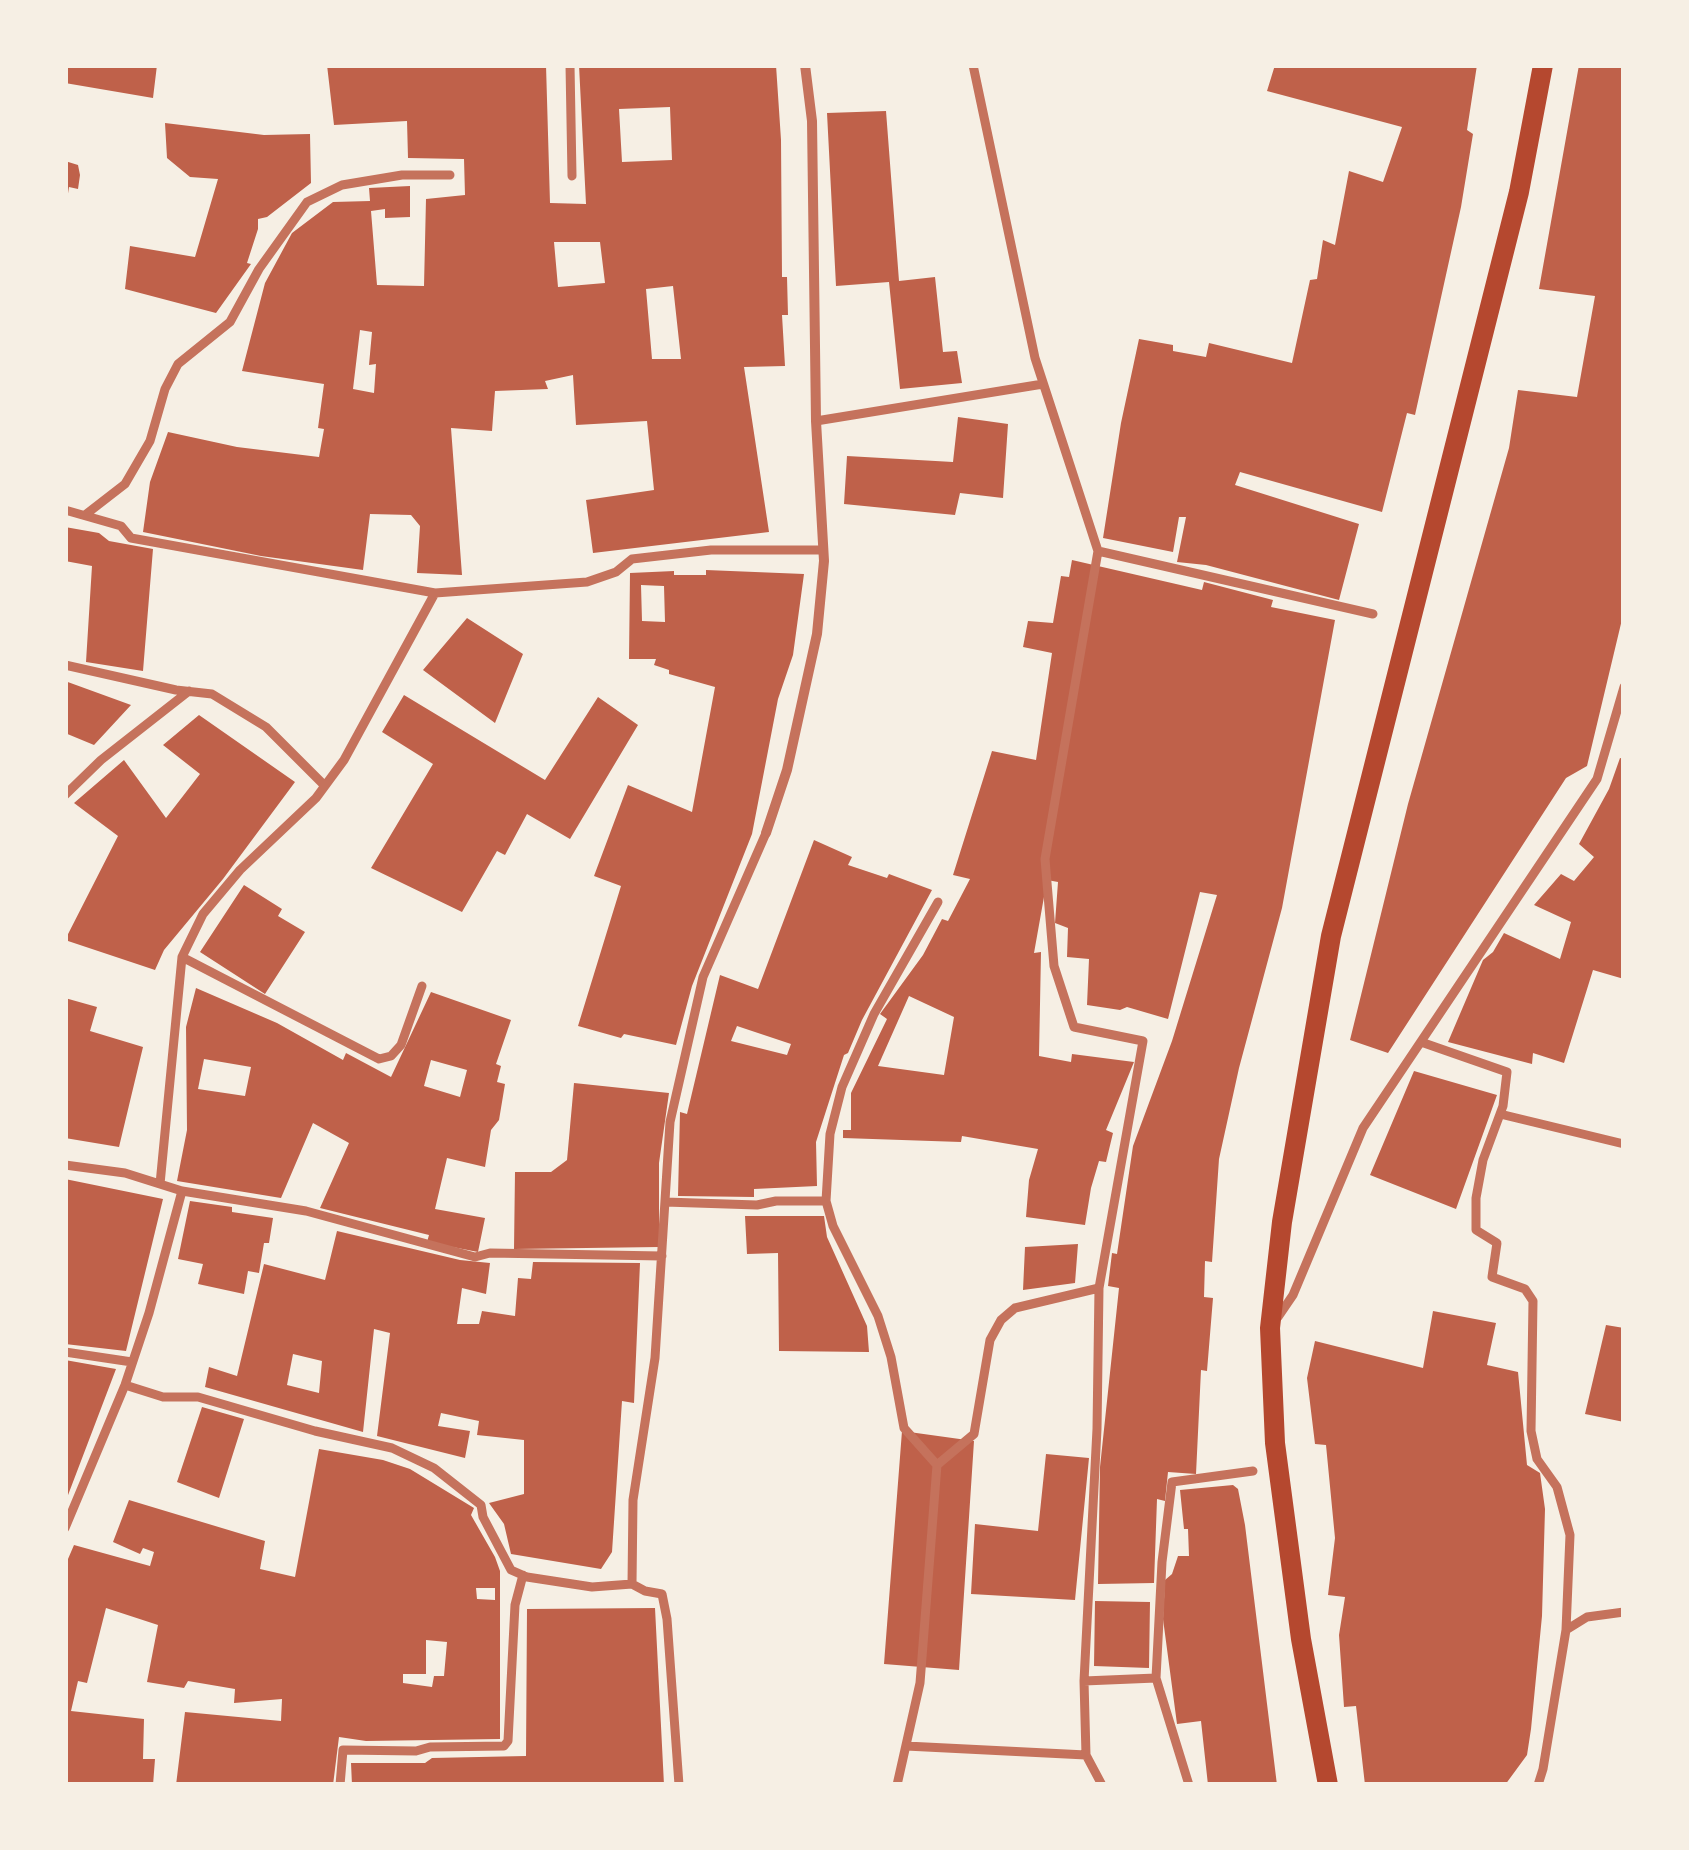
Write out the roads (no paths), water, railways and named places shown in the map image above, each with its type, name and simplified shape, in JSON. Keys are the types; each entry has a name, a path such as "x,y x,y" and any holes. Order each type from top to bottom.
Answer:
{"main road":[{"path":"1328,1785 1301,1639 1274,1443 1270,1328 1282,1222 1331,936 1519,192 1543,65"}],"street":[{"path":"570,65 572,176"},
{"path":"632,1584 634,1500 655,1358 670,1122 702,977 766,833 787,770 817,634 822,550 812,121 805,65"},
{"path":"972,65 1043,384 1098,552 1045,859 1054,966 1074,1026 1143,1041 1099,1288 1097,1429 1084,1681 1086,1754 1102,1785"},
{"path":"85,515 125,484 150,441 165,389 178,364 230,322 259,269 306,202 342,186 402,175 450,175"},
{"path":"816,421 1043,384"},
{"path":"65,510 121,526 131,538 435,592 587,582 616,572 632,559 712,550 822,550"},
{"path":"1098,552 1373,614"},
{"path":"160,1184 182,957 203,914 240,870 316,798 344,760 435,592"},
{"path":"65,666 212,694 266,726 324,786"},
{"path":"1270,1328 1293,1295 1362,1128 1596,779 1624,687"},
{"path":"65,795 101,760 189,692"},
{"path":"937,1465 904,1428 891,1357 878,1316 833,1226 826,1201 830,1134 842,1087 874,1014 938,902"},
{"path":"182,957 379,1059 391,1056 401,1045 422,986"},
{"path":"1421,1042 1507,1072 1500,1114 1483,1160 1476,1198 1476,1230 1497,1243 1492,1277 1525,1290 1533,1302 1531,1431 1537,1458 1557,1487 1570,1535 1566,1630 1538,1785"},
{"path":"1500,1114 1624,1144"},
{"path":"65,1164 125,1173 182,1190 306,1211 475,1258 490,1253 662,1256"},
{"path":"65,1528 125,1385 182,1190"},
{"path":"665,1202 756,1205 826,1201"},
{"path":"897,1785 920,1683 937,1465 974,1434 990,1340 1001,1320 1015,1308 1099,1288"},
{"path":"65,1352 132,1362"},
{"path":"125,1385 164,1398 198,1397 315,1431 392,1448 434,1468 482,1505 483,1517 511,1570 592,1587 632,1584 662,1594 679,1785"},
{"path":"1189,1785 1156,1678 1162,1562 1172,1482 1254,1471"},
{"path":"340,1785 344,1750 416,1752 430,1747 504,1746 508,1741 515,1605 523,1575"},
{"path":"1566,1630 1587,1617 1624,1612"},
{"path":"1084,1681 1156,1678"},
{"path":"906,1746 1086,1754"}]}
